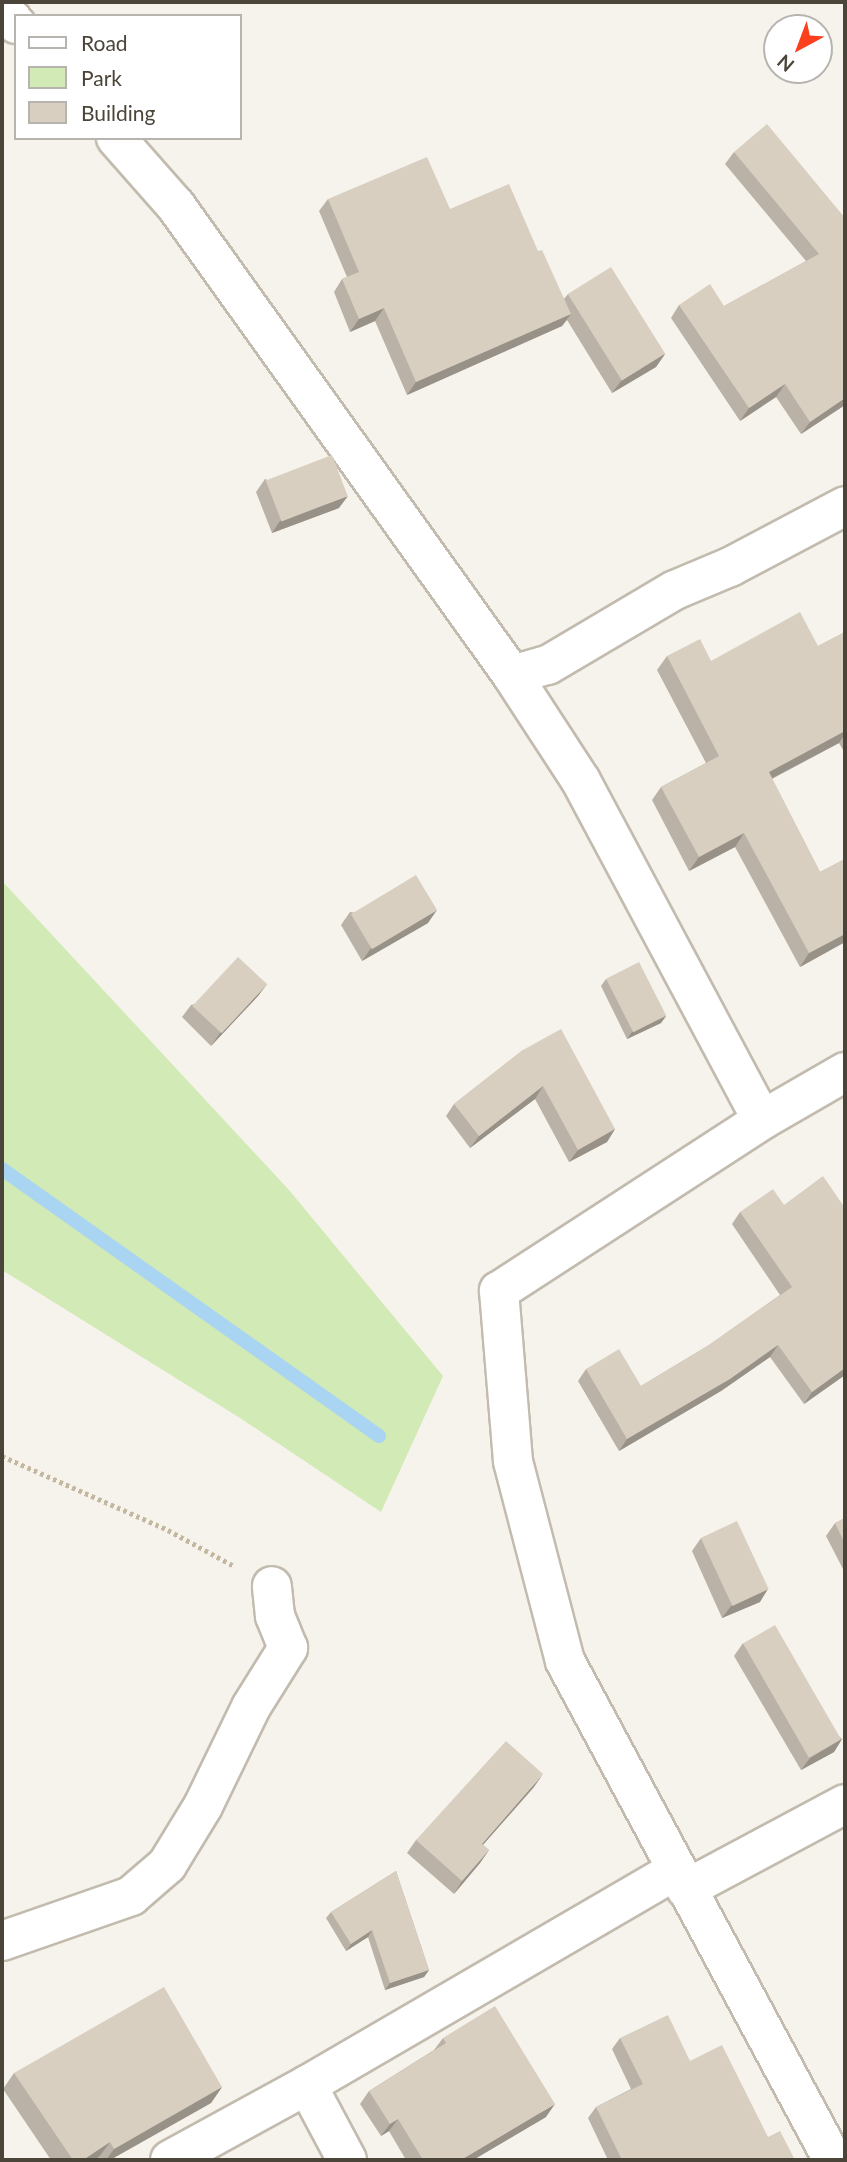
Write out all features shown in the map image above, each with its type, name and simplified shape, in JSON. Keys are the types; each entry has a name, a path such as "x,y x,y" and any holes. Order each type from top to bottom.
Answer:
{"street":[{"path":"2,8 14,22"},
{"path":"118,140 176,206 512,675 581,781 762,1120"},
{"path":"512,675 548,665 675,590 730,566 845,506"},
{"path":"833,2160 565,1661 513,1461 499,1291 762,1120 845,1072"},
{"path":"2,1941 131,1896 167,1865 203,1806 251,1707 288,1648 275,1616 272,1586"},
{"path":"170,2160 681,1880 845,1804"},
{"path":"307,2085 347,2160"}],"path":[{"path":"2,1456 168,1530 272,1586"}],"green space":[{"path":"2,881 289,1190 443,1376 381,1512 240,1418 2,1270"}],"building":[{"path":"767,124 845,218 845,398 810,422 785,384 749,408 679,305 710,284 724,306 819,254 734,152"},
{"path":"427,157 450,209 509,184 538,251 542,250 571,314 416,382 384,308 359,319 342,279 359,272 328,199"},
{"path":"611,267 665,354 622,381 568,294"},
{"path":"332,455 348,496 281,522 266,480"},
{"path":"800,612 818,646 845,632 845,731 769,772 820,872 845,859 845,934 809,953 744,833 699,857 661,787 719,756 667,656 700,639 711,661"},
{"path":"416,875 437,910 372,949 351,914"},
{"path":"238,957 267,984 222,1033 192,1006"},
{"path":"639,962 666,1015 633,1032 606,979"},
{"path":"561,1029 615,1129 578,1150 543,1086 479,1136 454,1104 523,1050"},
{"path":"823,1176 845,1208 845,1368 812,1392 778,1345 730,1379 627,1439 586,1369 619,1349 641,1386 709,1345 792,1287 740,1212 773,1189 784,1205"},
{"path":"845,1518 845,1544 835,1523"},
{"path":"737,1521 769,1589 732,1606 701,1538"},
{"path":"775,1625 841,1739 809,1758 743,1644"},
{"path":"506,1741 543,1774 482,1844 489,1850 462,1881 416,1840"},
{"path":"396,1871 429,1970 390,1983 372,1930 351,1944 331,1912"},
{"path":"164,1987 222,2087 114,2149 110,2142 83,2160 73,2160 14,2073"},
{"path":"495,2006 555,2104 461,2160 423,2160 398,2119 390,2124 369,2091 446,2043 443,2038"},
{"path":"668,2015 690,2061 722,2045 768,2137 780,2131 795,2160 622,2160 596,2107 643,2084 620,2038"}],"waterway":[{"path":"2,1169 379,1436"}]}
